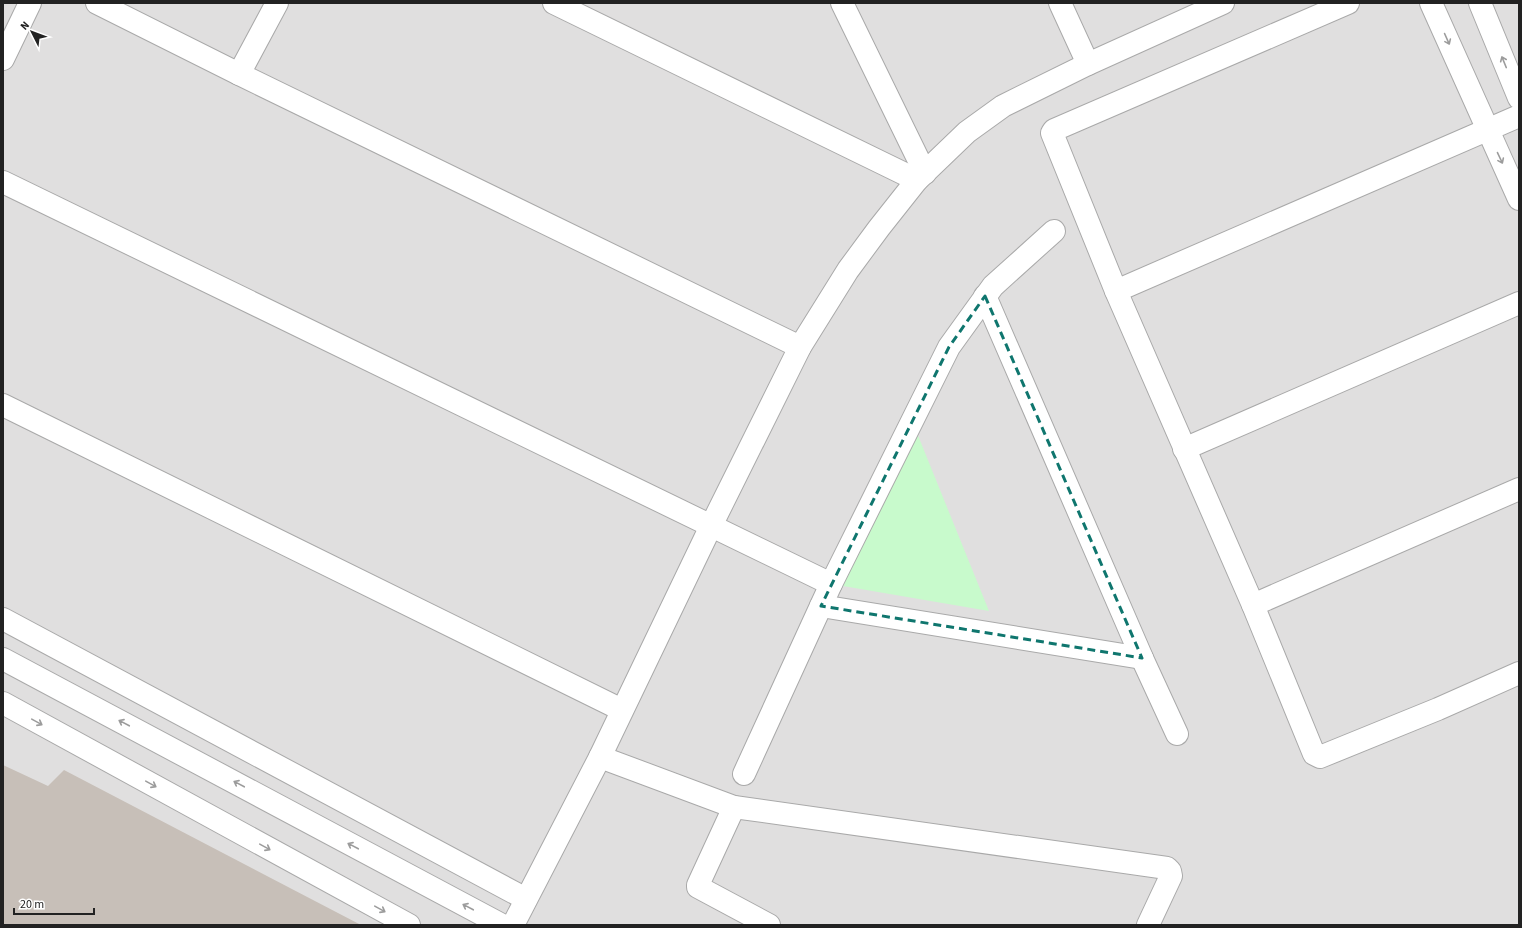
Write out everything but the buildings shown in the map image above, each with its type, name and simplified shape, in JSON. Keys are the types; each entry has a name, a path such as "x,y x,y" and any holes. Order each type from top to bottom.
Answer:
{"street":[{"path":"3,60 30,3"},
{"path":"97,3 239,74 800,347"},
{"path":"239,74 277,3"},
{"path":"554,3 921,177"},
{"path":"842,3 921,177"},
{"path":"1060,3 1088,64"},
{"path":"513,925 600,757 711,526 800,347 848,270 879,228 921,177 967,132 1003,106 1088,64 1223,3"},
{"path":"1348,3 1053,131 1052,133 1116,290 1184,449 1253,604 1314,754 1320,757 1438,710 1519,673"},
{"path":"1432,3 1487,130 1519,199"},
{"path":"1480,3 1519,98"},
{"path":"1116,290 1519,116"},
{"path":"3,182 831,584"},
{"path":"744,774 831,584 949,347 985,296 1001,277 1054,231"},
{"path":"985,296 1142,658 1177,734"},
{"path":"1184,449 1519,303"},
{"path":"3,405 622,710"},
{"path":"1253,604 1519,489"},
{"path":"821,606 1142,658"},
{"path":"3,619 526,899"},
{"path":"3,659 502,925"},
{"path":"3,704 409,925"},
{"path":"600,757 734,807 1167,868 1170,871 1171,876 1148,925"},
{"path":"734,807 698,887 769,925"}],"highlighted area":[{"path":"985,296 1142,658 821,606 949,347"}],"shaded area":[{"path":"3,3 1519,3 1519,925 3,925"}],"green space":[{"path":"917,433 989,611 843,586"}]}
